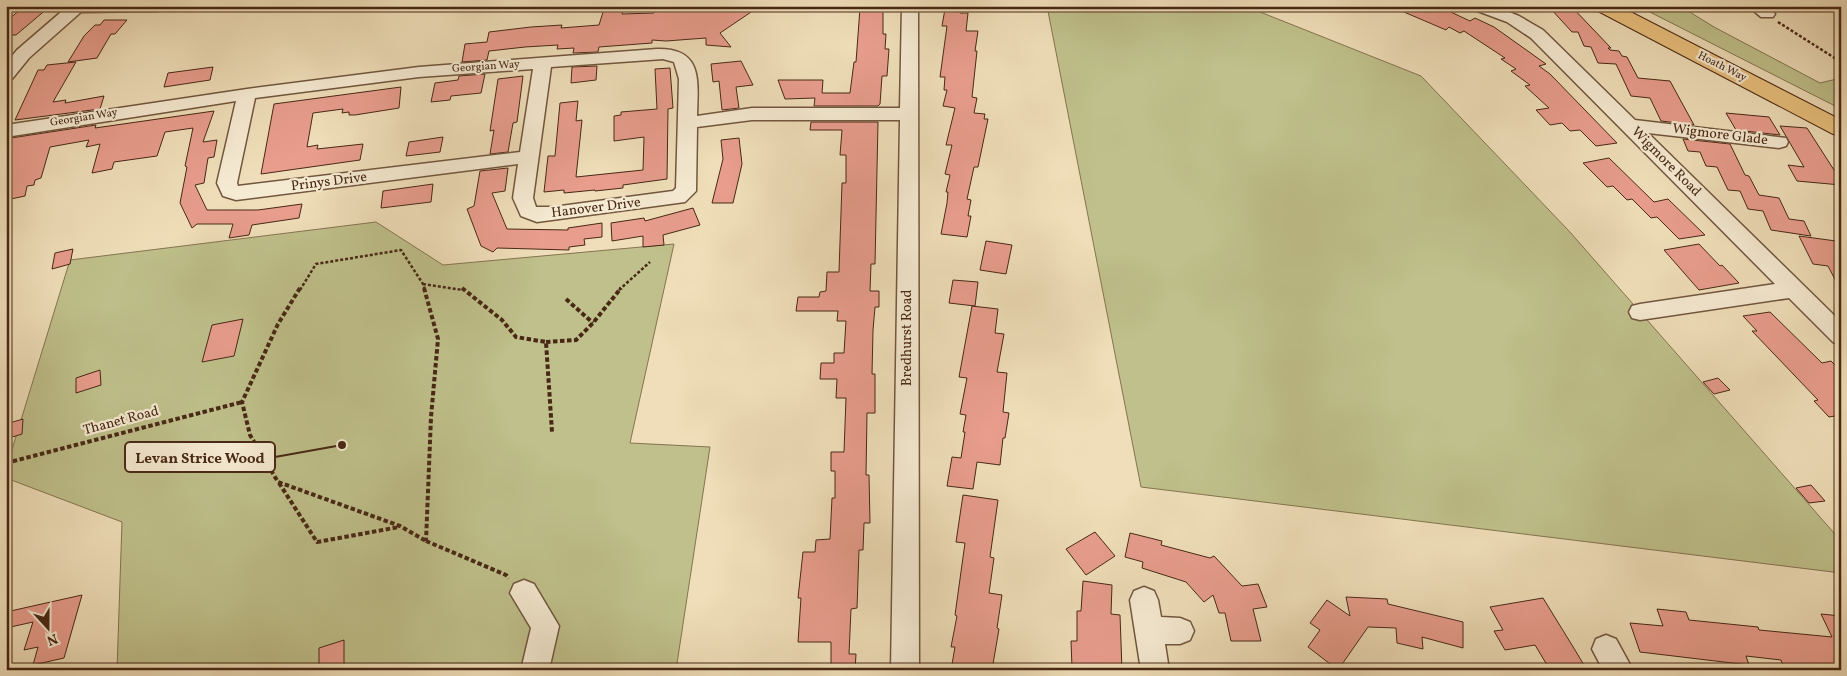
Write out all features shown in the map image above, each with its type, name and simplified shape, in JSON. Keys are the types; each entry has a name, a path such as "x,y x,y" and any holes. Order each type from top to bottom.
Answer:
{"main road":[{"name":"Hoath Way","path":"1603,6 1841,129"},
{"name":"Hoath Way","path":"1629,6 1841,114"}],"street":[{"path":"6,75 23,54 77,7 157,6"},
{"name":"Bredhurst Road","path":"905,670 910,6"},
{"name":"Wigmore Road","path":"1478,6 1513,19 1537,34 1841,336"},
{"name":"Georgian Way","path":"6,131 247,94 419,72 657,54 674,54 682,59 687,69 688,122"},
{"name":"Hanover Drive","path":"543,62 523,198 528,211 537,215 665,200 678,196 686,191 688,122"},
{"name":"Prinys Drive","path":"247,94 227,183 230,191 236,193 528,157"},
{"path":"688,122 752,114 909,114"},
{"name":"Wigmore Glade","path":"1630,126 1779,142"},
{"path":"1640,312 1793,288"},
{"path":"524,593 545,626 535,670"},
{"path":"1144,600 1155,670"},
{"path":"1149,630 1180,631"}],"path":[{"path":"1762,10 1840,61"},
{"path":"400,526 317,542 250,435 242,402 278,324 316,264 401,250 423,284 438,339 431,417 426,541"},
{"path":"423,284 462,288 502,320 516,337 546,342 576,340 593,323 617,292 650,262"},
{"path":"566,299 593,323"},
{"path":"546,342 552,432"},
{"name":"Thanet Road","path":"6,463 242,402"},
{"path":"278,482 400,526 426,541 506,575 524,593"}],"green space":[{"path":"1047,6 1245,6 1421,76 1569,231 1841,541 1841,573 1141,487"},
{"path":"1638,6 1680,6 1714,27 1820,83 1841,78 1841,109"},
{"path":"376,222 443,265 674,244 630,443 710,447 676,670 117,670 122,522 6,478 6,469 70,260"}],"building":[{"path":"608,6 624,6 622,14 654,13 656,6 760,6 720,33 731,47 706,45 706,38 666,41 652,40 652,43 599,47 598,52 573,53 574,48 557,49 558,45 489,51 487,60 462,62 465,44 487,42 489,32 562,25 561,28 599,25 604,9 607,9"},
{"path":"1390,6 1438,6 1470,21 1475,18 1494,27 1546,64 1539,66 1550,74 1617,143 1596,146 1580,130 1570,131 1562,123 1550,125 1536,110 1549,108 1525,86 1530,85 1511,71 1516,69 1501,59 1505,58 1464,31 1460,33 1449,27 1446,30"},
{"path":"1571,6 1611,48 1608,48 1610,50 1619,51 1622,56 1627,57 1638,78 1670,81 1694,125 1661,121 1650,98 1631,96 1616,64 1598,63 1591,47 1584,46 1578,32 1572,32 1550,8"},
{"path":"23,7 48,8 16,35 6,35 6,22"},
{"path":"860,8 883,8 883,34 886,34 885,49 889,49 887,76 882,76 880,104 878,106 814,106 815,98 785,99 778,80 823,80 822,93 850,93 854,62 856,62"},
{"path":"945,9 960,10 960,13 968,13 966,31 978,31 972,97 977,98 974,113 985,114 984,119 988,119 978,167 974,167 967,199 971,200 968,216 971,216 967,237 941,234 950,175 945,174 952,145 946,145 955,108 943,106 947,90 944,90 945,77 940,77 947,26 942,26"},
{"path":"104,20 127,20 115,34 111,34 97,58 68,62 84,36 95,25 100,25"},
{"path":"741,61 753,85 736,87 739,108 722,110 719,81 713,82 711,64"},
{"path":"76,62 53,102 66,100 65,103 104,96 100,109 15,120 38,70 44,70 47,65"},
{"path":"597,66 596,80 571,83 572,67"},
{"path":"213,67 210,80 164,87 168,73"},
{"path":"670,68 673,108 668,109 667,179 623,185 623,188 595,191 564,193 564,190 544,192 548,156 555,156 560,103 578,101 576,121 582,120 576,177 643,170 644,137 614,141 614,116 621,115 621,112 657,109 655,69"},
{"path":"485,74 481,93 451,96 450,100 431,102 435,83 458,80 459,76"},
{"path":"523,76 517,122 513,123 508,152 490,154 494,130 490,131 498,79"},
{"path":"401,87 399,108 355,115 349,115 349,112 342,113 343,109 313,113 307,147 318,145 317,149 363,144 360,160 261,174 274,104"},
{"path":"214,111 203,142 217,140 214,157 208,158 204,183 195,185 207,210 258,210 302,204 299,218 252,225 249,235 229,238 233,224 197,224 192,228 180,203 193,128 165,132 157,156 114,162 112,169 92,173 100,144 86,147 89,140 50,147 41,178 35,180 34,185 27,186 25,196 6,200 6,151 11,138 96,125 95,128"},
{"path":"1726,113 1769,117 1780,135 1736,130"},
{"path":"811,122 878,122 875,264 871,264 870,291 879,291 879,307 875,307 873,330 872,374 875,374 875,413 867,413 866,475 869,475 870,523 864,523 863,550 859,550 857,608 851,609 849,654 856,654 855,670 831,670 831,642 798,642 801,598 798,598 803,552 815,552 816,540 830,539 832,498 835,498 835,471 831,471 831,452 844,452 846,398 836,398 837,379 820,379 821,363 834,363 834,353 844,353 846,321 837,321 838,311 796,311 798,297 819,297 820,292 826,291 827,272 839,272 842,183 846,183 846,155 840,155 842,130 810,130"},
{"path":"1780,126 1807,128 1834,170 1841,170 1841,185 1797,181 1788,165 1804,167"},
{"path":"443,137 440,152 406,156 409,142"},
{"path":"739,138 742,164 733,203 712,203 723,159 721,140"},
{"path":"1683,139 1730,144 1745,175 1749,176 1759,195 1779,198 1789,219 1804,221 1811,236 1771,230 1763,211 1748,209 1740,191 1728,190 1717,167 1706,166 1700,152 1688,151"},
{"path":"1609,158 1654,202 1668,199 1705,235 1679,239 1657,217 1651,218 1632,199 1627,200 1613,186 1607,187 1583,163"},
{"path":"508,168 505,191 492,193 507,229 568,230 568,228 602,223 602,237 584,239 585,245 569,247 569,250 497,248 493,252 481,246 467,209 474,206 480,171"},
{"path":"433,184 431,202 381,208 383,191"},
{"path":"693,208 700,225 663,235 664,245 643,247 643,236 612,241 611,223 644,218 645,221"},
{"path":"1799,236 1836,241 1841,249 1841,291 1828,266 1813,264"},
{"path":"986,241 1012,245 1006,274 980,270"},
{"path":"1699,244 1739,283 1699,290 1664,250"},
{"path":"73,249 70,264 52,269 55,253"},
{"path":"953,280 978,282 975,306 949,303"},
{"path":"972,306 998,309 995,333 1004,334 997,372 1007,373 1003,412 1009,413 1005,438 1003,438 1000,465 977,462 973,489 947,486 952,457 961,458 965,432 963,432 966,415 960,414 967,378 959,377"},
{"path":"1770,312 1822,363 1831,361 1841,371 1841,415 1829,417 1814,401 1818,400 1752,331 1757,331 1743,316"},
{"path":"243,319 234,356 202,362 212,325"},
{"path":"100,370 101,385 76,393 76,378"},
{"path":"1718,378 1730,390 1714,394 1703,382"},
{"path":"23,419 22,434 6,439 6,424"},
{"path":"1811,485 1825,501 1809,503 1796,488"},
{"path":"963,495 998,500 990,557 994,558 989,593 1002,595 997,628 999,629 992,670 951,670 955,647 951,647 957,616 955,615 965,543 956,542"},
{"path":"1095,532 1115,556 1086,575 1066,549"},
{"path":"1130,533 1162,541 1161,545 1210,558 1214,556 1242,586 1258,584 1267,607 1253,609 1261,641 1231,641 1225,613 1219,613 1213,595 1204,602 1186,582 1142,568 1143,562 1125,557"},
{"path":"1083,581 1112,585 1111,614 1120,615 1122,670 1072,668 1071,641 1077,641 1077,611 1081,611"},
{"path":"82,595 64,658 33,665 38,647 24,650 33,622 6,628 6,612"},
{"path":"1346,597 1387,599 1388,604 1463,622 1463,648 1422,637 1423,649 1397,643 1396,628 1368,627 1338,670 1308,647 1320,630 1310,623 1327,600 1350,616"},
{"path":"1543,598 1587,670 1550,670 1535,645 1505,650 1494,631 1503,630 1490,607"},
{"path":"1657,609 1686,612 1689,620 1758,627 1759,630 1832,637 1821,614 1841,616 1841,670 1785,670 1781,660 1746,656 1749,665 1640,652 1630,623 1663,626"},
{"path":"344,640 344,667 335,670 319,670 319,648"}],"place":[{"name":"Levan Strice Wood","path":"342,445"}]}
